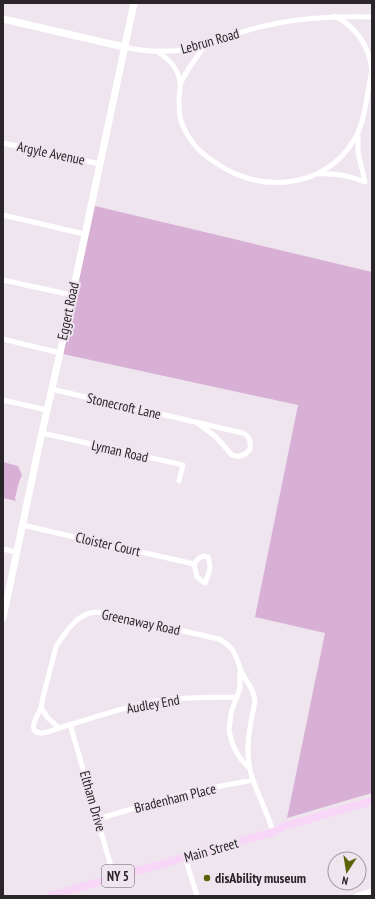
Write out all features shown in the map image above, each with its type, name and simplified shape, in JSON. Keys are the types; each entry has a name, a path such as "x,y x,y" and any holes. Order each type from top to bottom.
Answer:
{"main road":[{"name":"Main Street","path":"50,896 273,832 285,826 372,802"}],"street":[{"name":"Eggert Road","path":"3,618 134,3"},
{"name":"Lebrun Road","path":"3,19 124,47 158,52 177,51 205,45 235,34 270,24 334,16 372,17"},
{"path":"158,52 165,57 175,69 180,84 180,116 185,131 195,146 224,169 245,178 276,183 290,182 318,174 328,168 343,155 355,140 363,116 372,70 368,50 359,35 350,26 334,16"},
{"path":"180,84 205,45"},
{"path":"318,174 329,173 344,175 365,182 358,152 358,131"},
{"name":"Argyle Avenue","path":"3,143 100,164"},
{"path":"3,215 84,234"},
{"path":"3,280 72,294"},
{"path":"3,339 60,353"},
{"name":"Stonecroft Lane","path":"51,390 196,422 246,434 250,439 250,449 242,456 232,455 216,437 196,422"},
{"path":"3,400 47,410"},
{"name":"Lyman Road","path":"42,433 183,465 179,481"},
{"name":"Cloister Court","path":"22,525 194,564"},
{"path":"3,549 16,552"},
{"name":"Cloister Court","path":"204,556 208,558 210,568 205,583 197,577 194,564 199,558 204,556"},
{"name":"Greenaway Road","path":"70,724 41,734 34,730 33,726 41,708 56,647 60,640 83,615 98,612 219,639 229,645 237,657 244,676 252,689 255,700 248,741 247,757 249,768"},
{"path":"240,667 240,681 237,697 231,713 229,731 237,753 249,768 252,780 270,820 273,832"},
{"name":"Audley End","path":"70,724 125,708 162,700 200,696 237,697"},
{"path":"41,708 48,718 59,728"},
{"name":"Eltham Drive","path":"70,724 114,877"},
{"name":"Bradenham Place","path":"98,819 194,792 252,780"},
{"path":"185,857 197,896"},
{"path":"356,896 372,891"}],"shaded area":[{"path":"95,206 372,272 372,793 287,818 325,633 255,617 298,405 63,354"},
{"path":"3,462 18,466 22,475 15,498 16,501 3,498"}],"place":[{"name":"disAbility museum","path":"207,878"}]}
